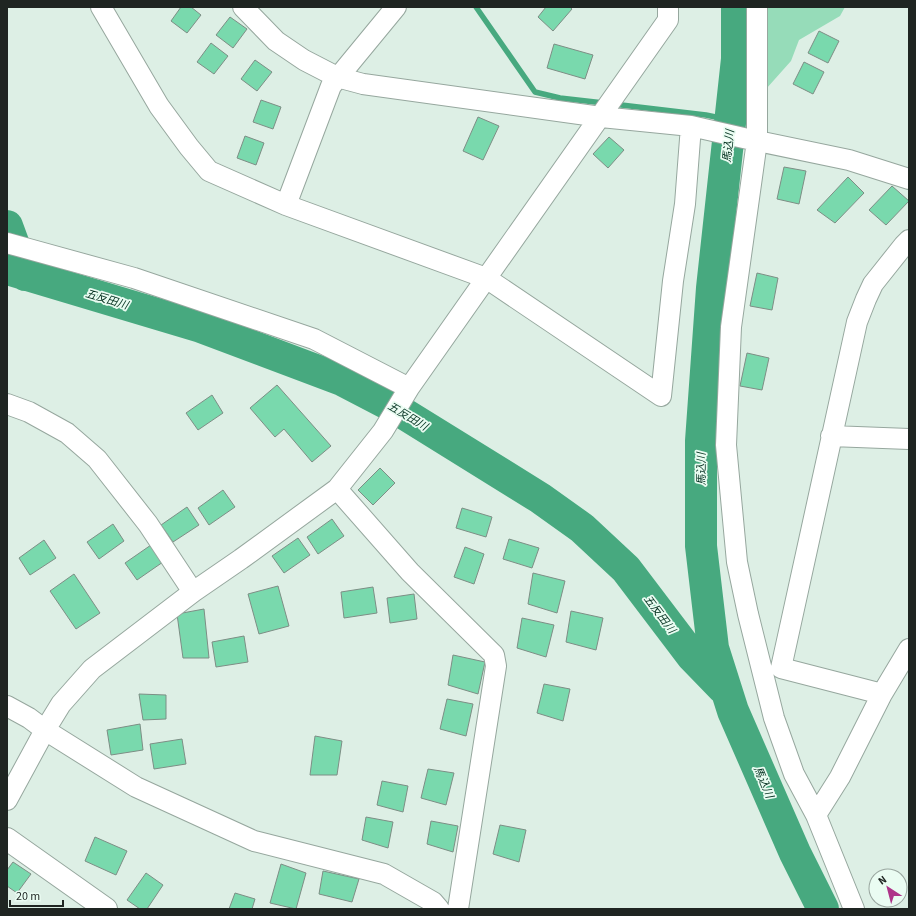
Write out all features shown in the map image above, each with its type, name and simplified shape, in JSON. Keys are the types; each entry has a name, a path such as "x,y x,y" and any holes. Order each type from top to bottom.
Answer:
{"main road":[{"path":"7,839 106,909"}],"street":[{"path":"101,7 159,106 189,147 209,171 286,204 486,278 661,396 674,281 685,204 691,126"},
{"path":"243,7 276,41 304,60 337,77 363,84 691,126 849,160 909,179"},
{"path":"286,204 331,86 396,7"},
{"path":"7,800 61,704 92,669 193,592 272,537 337,489 383,431 409,388 668,20 668,7"},
{"path":"757,7 752,140 731,327 726,445 737,562 748,614 774,718 794,774 816,815 854,909"},
{"path":"882,694 781,668 857,322 873,284 909,240"},
{"path":"7,242 27,249 134,278 314,339 409,388"},
{"path":"7,404 29,412 67,433 97,459 148,524 193,592"},
{"path":"831,436 909,439"},
{"path":"337,489 410,572 494,655 496,666 458,909"},
{"path":"816,815 840,777 882,694 909,649"},
{"path":"7,706 29,718 45,730 136,787 254,841 384,874 433,902 439,909"}],"green space":[{"path":"763,7 845,7 840,16 799,40 791,61 757,99"}],"building":[{"path":"181,7 191,7 201,15 187,33 171,21"},
{"path":"546,7 570,7 572,9 553,31 538,17"},
{"path":"230,17 247,29 233,48 216,35"},
{"path":"819,31 839,41 828,63 808,53"},
{"path":"211,43 228,56 214,74 197,62"},
{"path":"554,44 593,55 585,79 547,68"},
{"path":"255,60 272,72 257,91 241,79"},
{"path":"804,62 824,72 813,94 793,84"},
{"path":"261,100 281,107 273,129 253,122"},
{"path":"478,117 499,126 483,160 463,151"},
{"path":"245,136 264,143 256,165 237,158"},
{"path":"609,137 624,150 608,168 593,154"},
{"path":"784,167 806,171 799,204 777,199"},
{"path":"848,177 864,193 835,223 817,210"},
{"path":"892,186 909,201 886,225 869,210"},
{"path":"757,273 778,278 772,310 750,306"},
{"path":"747,353 769,358 762,390 740,386"},
{"path":"277,385 331,446 312,462 284,429 275,437 250,408"},
{"path":"212,395 223,413 198,430 186,413"},
{"path":"380,468 395,483 373,505 358,490"},
{"path":"223,490 235,507 209,525 198,508"},
{"path":"187,507 199,525 173,542 161,525"},
{"path":"462,508 492,517 486,537 456,528"},
{"path":"332,519 344,536 318,554 307,537"},
{"path":"113,524 124,541 99,559 87,542"},
{"path":"298,538 310,555 284,573 272,556"},
{"path":"509,539 539,548 532,568 503,559"},
{"path":"44,540 56,558 30,575 19,558"},
{"path":"151,545 163,562 137,580 125,563"},
{"path":"465,547 484,554 474,584 454,577"},
{"path":"533,573 565,581 557,613 528,604"},
{"path":"74,574 100,613 76,629 50,591"},
{"path":"278,586 289,626 259,634 248,594"},
{"path":"373,587 377,613 344,618 341,592"},
{"path":"414,594 417,619 390,623 387,598"},
{"path":"204,609 209,658 183,658 177,614"},
{"path":"571,611 603,618 596,650 566,642"},
{"path":"522,618 554,625 546,657 517,648"},
{"path":"244,636 248,662 216,667 212,642"},
{"path":"453,655 485,662 478,694 448,685"},
{"path":"544,684 570,689 563,721 537,713"},
{"path":"139,694 166,695 166,719 143,720"},
{"path":"447,699 473,704 466,736 440,729"},
{"path":"140,724 143,750 111,755 107,730"},
{"path":"315,736 342,741 337,775 310,775"},
{"path":"182,739 186,764 154,769 150,744"},
{"path":"428,769 454,773 446,805 421,798"},
{"path":"382,781 408,786 403,812 377,805"},
{"path":"366,817 393,822 388,848 362,840"},
{"path":"431,821 458,826 453,852 427,844"},
{"path":"500,825 526,830 519,862 493,854"},
{"path":"95,837 127,851 116,875 85,861"},
{"path":"13,862 31,874 17,893 7,886 7,870"},
{"path":"281,864 306,873 296,909 270,903"},
{"path":"323,871 359,879 352,902 319,894"},
{"path":"146,873 163,885 147,909 140,909 127,900"},
{"path":"235,893 255,899 252,909 229,909"}],"waterway":[{"path":"476,7 535,92 560,98 604,103"},
{"name":"馬込川","path":"737,7 737,59 712,288 701,441 701,546 713,648 733,711 795,853 823,909"},
{"path":"613,104 706,115 730,120"},
{"path":"7,226 25,275"},
{"name":"五反田川","path":"7,269 201,327 342,380 390,405 540,498 582,528 626,569 692,656 723,688"}]}
